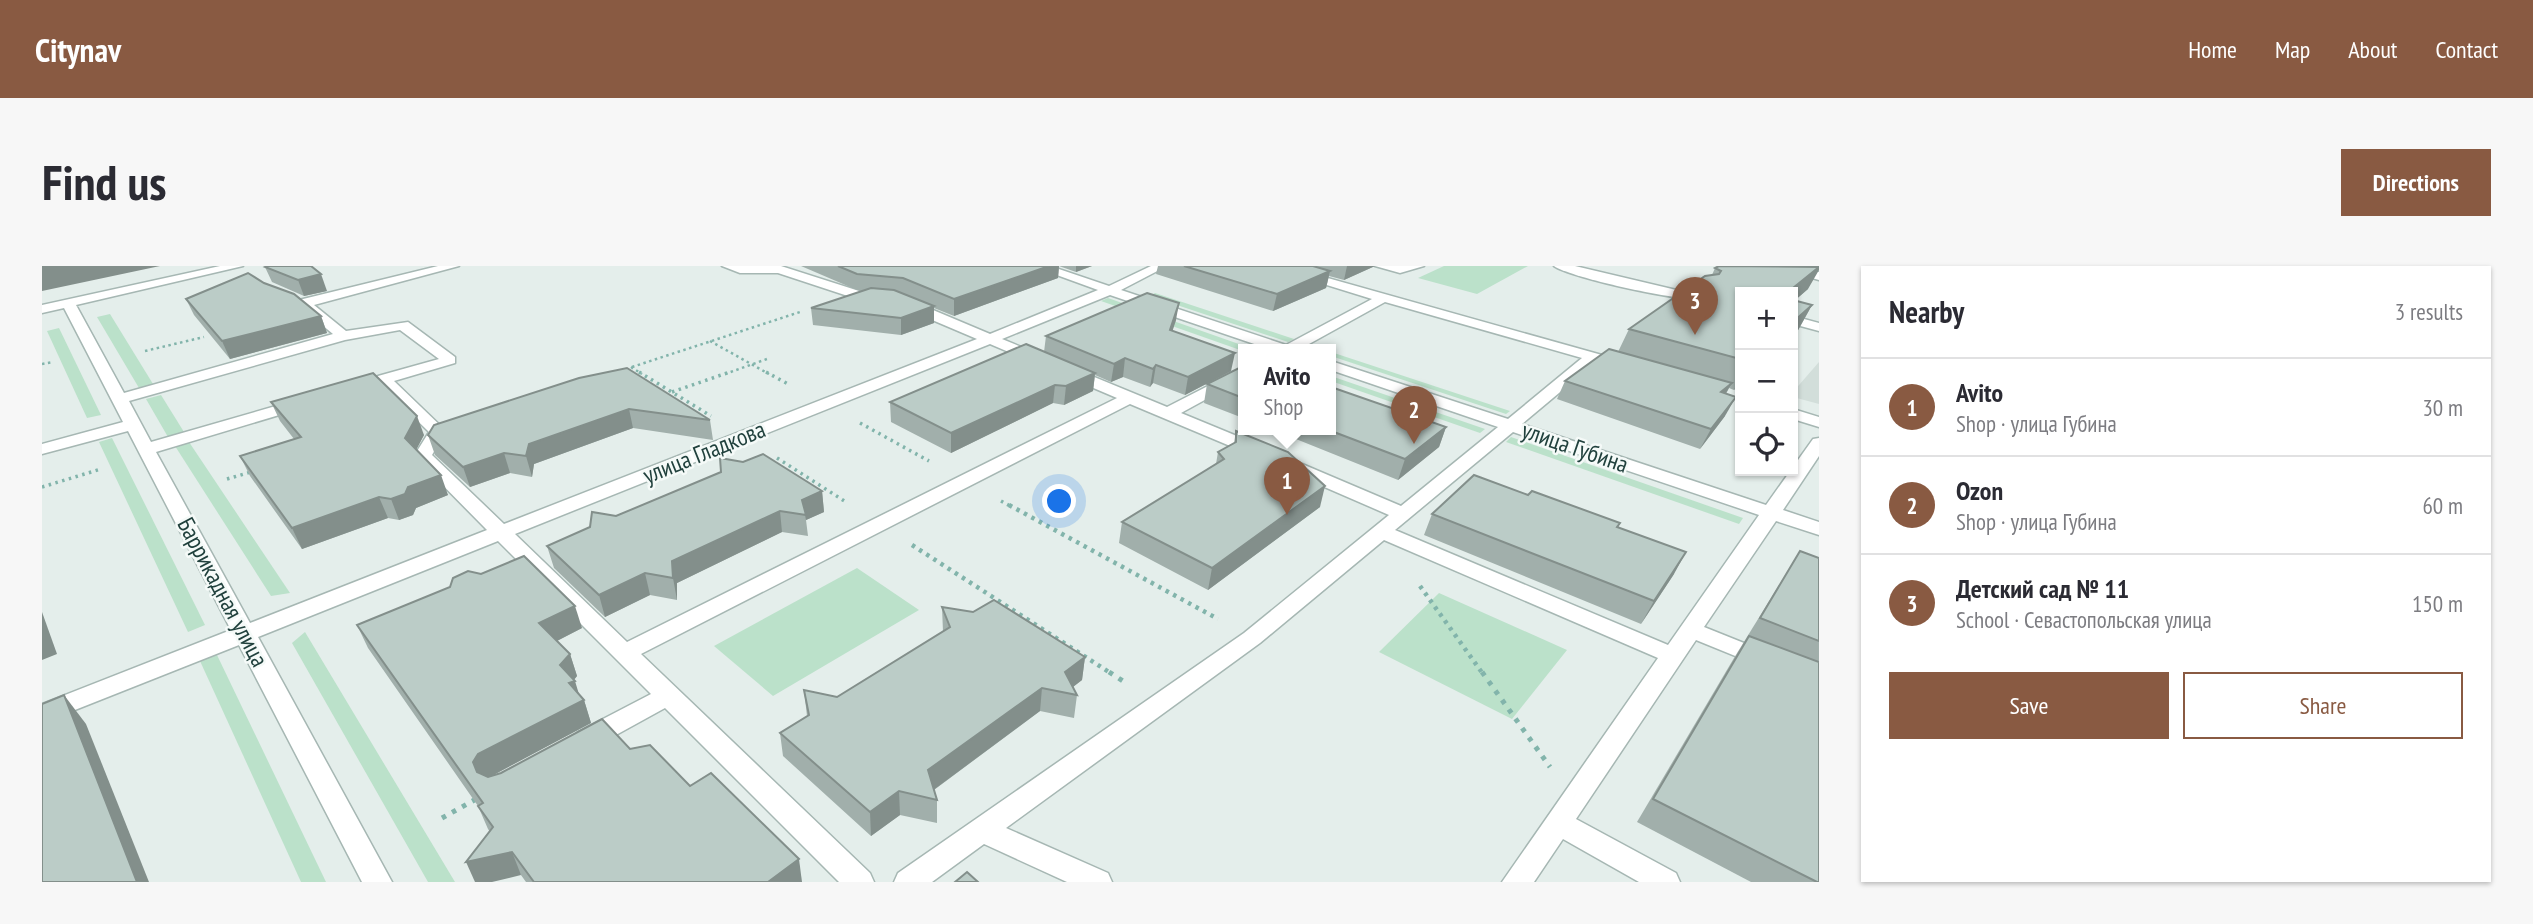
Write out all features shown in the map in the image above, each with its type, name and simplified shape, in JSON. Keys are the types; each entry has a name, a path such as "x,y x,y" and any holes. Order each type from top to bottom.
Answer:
{"street":[{"path":"42,309 237,266"},
{"path":"343,336 298,302 453,266"},
{"path":"728,266 736,270 780,267 848,296 891,300 991,338 1404,514"},
{"path":"1038,266 1271,344"},
{"name":"улица Гладкова","path":"42,714 991,338 1161,266"},
{"path":"1271,266 1620,364"},
{"path":"1381,266 1400,269 1418,266"},
{"path":"1560,266 1662,292 1699,297"},
{"path":"1775,266 1819,276"},
{"path":"1296,344 1383,298"},
{"name":"Баррикадная улица","path":"68,303 377,882"},
{"path":"1798,321 1819,327"},
{"path":"120,399 343,336 403,325 450,360 357,387"},
{"path":"909,882 1252,638 1593,357"},
{"name":"улица Губина","path":"1336,367 1819,529"},
{"path":"1168,413 1238,376"},
{"path":"383,380 438,431 423,456 859,882"},
{"path":"624,653 1131,397"},
{"path":"146,449 317,399"},
{"path":"1798,416 1819,422"},
{"path":"42,449 133,425"},
{"path":"1517,882 1819,443"},
{"path":"1381,531 1671,655"},
{"path":"1689,629 1819,681"},
{"path":"559,754 668,695"},
{"path":"1557,822 1665,882"},
{"path":"982,830 1097,882"}],"path":[{"path":"619,372 848,296"},
{"path":"145,351 204,337"},
{"path":"710,341 1252,638"},
{"path":"662,396 767,359"},
{"path":"42,364 52,362"},
{"path":"632,367 744,436 1159,704"},
{"path":"227,480 263,468"},
{"path":"42,486 101,469"},
{"path":"1418,583 1556,776"},
{"path":"442,818 487,793"}],"shaded area":[{"path":"1819,362 1819,404 1798,398 1798,386"}],"green space":[{"path":"1444,266 1528,266 1477,294 1418,278"},
{"path":"1155,293 1294,339 1288,342 1150,296"},
{"path":"1108,298 1239,344 1238,349 1101,301"},
{"path":"110,314 153,384 139,388 97,317"},
{"path":"59,328 101,415 87,418 47,331"},
{"path":"1336,354 1510,411 1506,414 1336,358"},
{"path":"1336,378 1485,429 1480,433 1336,383"},
{"path":"161,395 184,432 168,437 146,399"},
{"path":"1511,437 1743,518 1739,524 1506,442"},
{"path":"112,438 205,625 188,632 99,442"},
{"path":"189,442 290,593 271,596 175,446"},
{"path":"857,568 919,610 773,696 714,646"},
{"path":"1439,593 1567,650 1512,719 1379,652"},
{"path":"305,632 455,882 428,882 292,643"},
{"path":"217,655 326,882 301,882 200,661"}],"building":[{"path":"311,266 321,274 298,280 265,267"},
{"path":"838,266 1049,266 954,299 903,278 857,274"},
{"path":"1184,266 1313,266 1330,271 1277,294"},
{"path":"1819,267 1794,287 1735,287 1735,358 1629,329 1705,276 1719,274 1721,271 1715,268"},
{"path":"248,273 264,283 294,294 321,316 222,341 186,299"},
{"path":"871,288 894,290 934,306 901,318 811,308"},
{"path":"1147,293 1179,303 1170,330 1235,353 1188,377 1156,365 1153,369 1125,358 1114,364 1046,336"},
{"path":"1798,301 1812,305 1798,318"},
{"path":"1026,344 1095,373 1066,386 1055,385 951,433 890,402"},
{"path":"1609,349 1732,383 1721,392 1735,398 1711,429 1565,381"},
{"path":"627,368 710,420 629,409 529,444 526,456 504,453 463,467 428,435 434,425 579,378"},
{"path":"1238,368 1238,396 1207,384"},
{"path":"373,373 417,416 405,438 441,475 408,487 405,494 391,499 379,497 292,528 240,456 301,437 271,402"},
{"path":"1336,389 1400,411 1420,408 1423,419 1446,427 1405,459 1336,433"},
{"path":"1236,431 1238,435 1246,435 1288,452 1325,486 1212,568 1122,522 1224,459 1218,452 1236,442"},
{"path":"763,454 822,491 802,500 806,515 780,511 672,561 673,578 645,573 599,595 547,546 590,527 592,512 616,516 721,472 720,458 743,462"},
{"path":"1474,475 1528,495 1532,491 1620,523 1617,527 1686,552 1654,601 1432,514"},
{"path":"1800,551 1819,558 1819,641 1760,618"},
{"path":"524,556 575,606 539,623 570,654 560,665 575,681 569,683 584,700 478,754 473,762 477,772 488,777 501,773 602,719 630,749 650,745 690,786 711,773 799,859 768,882 534,882 512,852 466,862 493,827 478,806 483,803 357,625 450,587 453,578 468,571 481,574"},
{"path":"994,600 1085,657 1065,672 1077,695 1042,688 928,770 937,800 899,791 870,812 780,733 809,715 804,690 837,697 950,627 942,607 973,612"},
{"path":"1749,636 1819,662 1819,882 1653,799"},
{"path":"64,695 137,882 42,882 42,704"},
{"path":"967,872 978,882 955,882"}],"place":[{"name":"Детский сад № 11","path":"1695,335"},
{"name":"Ozon","path":"1414,444"},
{"name":"Avito","path":"1287,515"}]}
